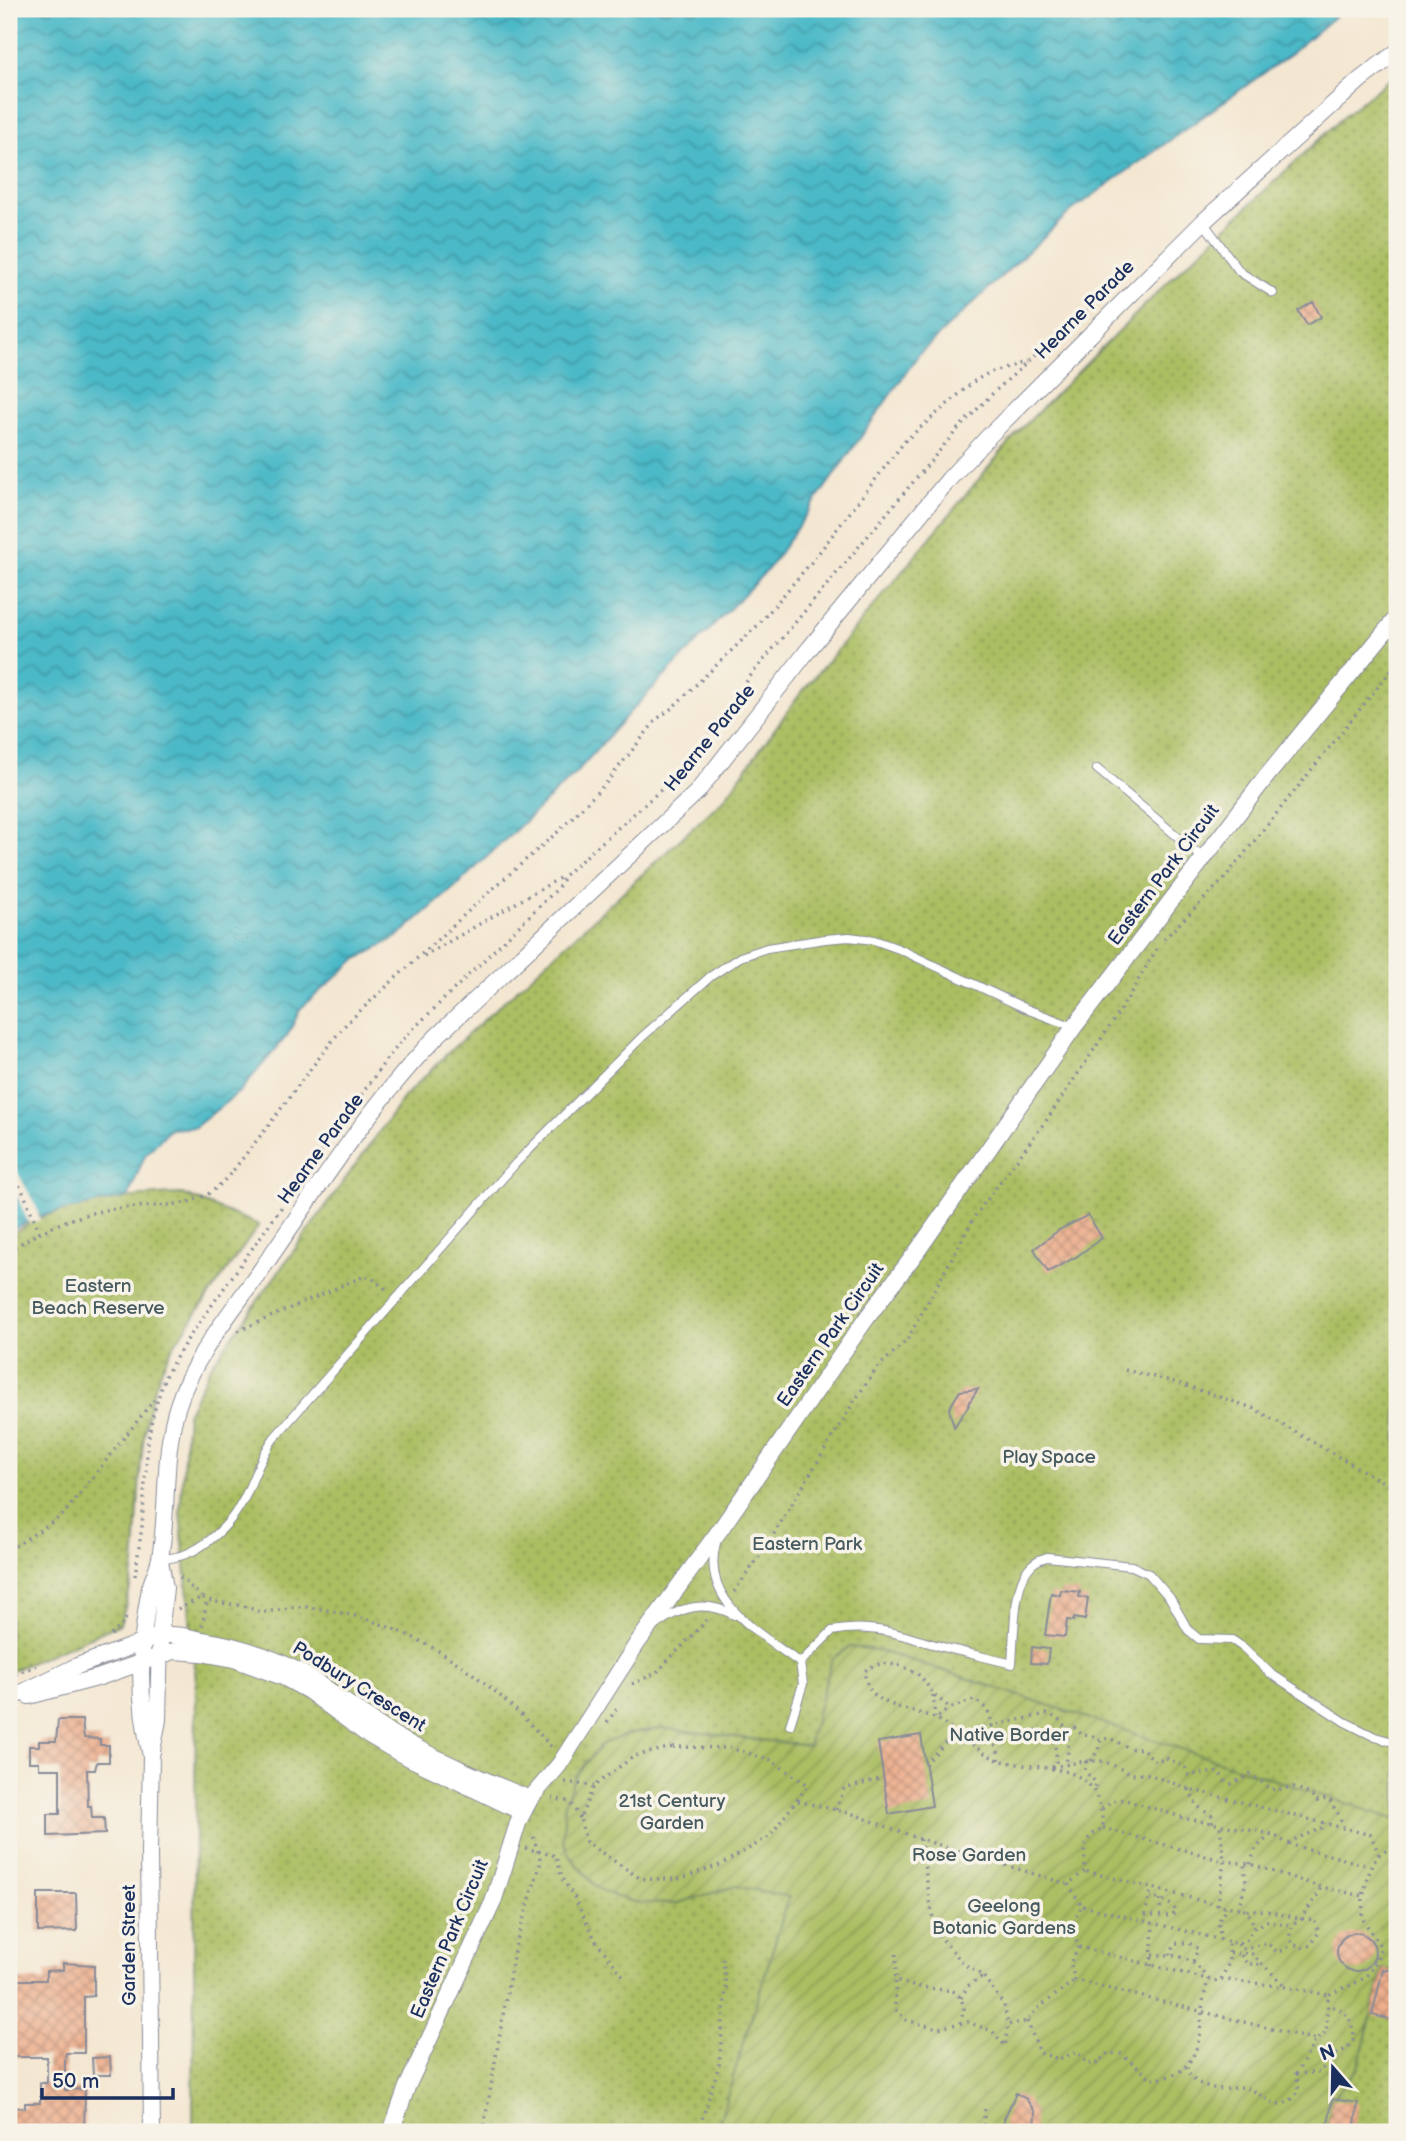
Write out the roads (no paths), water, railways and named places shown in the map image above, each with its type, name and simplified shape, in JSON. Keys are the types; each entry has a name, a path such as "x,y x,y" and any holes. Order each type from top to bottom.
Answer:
{"street":[{"name":"Hearne Parade","path":"142,1642 155,1608 173,1421 194,1369 342,1154 416,1058 697,792 809,649 949,479 988,437 1203,222 1361,79 1394,55"},
{"name":"Eastern Park Circuit","path":"391,2132 407,2087 493,1902 526,1806 564,1758 638,1642 723,1527 1074,1027 1283,755 1397,617"},
{"name":"Hearne Parade","path":"155,1608 160,1636"},
{"name":"Podbury Crescent","path":"160,1636 172,1634 226,1645 284,1664 311,1678 380,1727 526,1806"},
{"path":"9,1700 77,1666 160,1636"},
{"name":"Garden Street","path":"152,2132 149,1864 151,1756 158,1720 160,1636"},
{"name":"Garden Street","path":"142,1642 142,1715 151,1756"},
{"name":"Podbury Crescent","path":"9,1700 84,1681 177,1651 246,1662 309,1691 364,1732 401,1754 526,1806"}],"lane":[{"path":"1203,222 1240,272 1273,293"},
{"path":"1097,769 1203,858"},
{"path":"160,1558 178,1557 197,1548 228,1521 244,1498 260,1461 274,1438 516,1163 642,1037 712,976 740,957 767,948 825,939 849,937 874,940 899,949 1028,1010 1074,1027"},
{"path":"723,1527 714,1550 713,1563 718,1587 725,1601 743,1620 800,1662 803,1684 790,1725"},
{"path":"800,1662 832,1631 873,1628 899,1632 1012,1664 1020,1586 1027,1569 1038,1560 1047,1557 1132,1566 1149,1574 1160,1585 1188,1630 1199,1639 1232,1640 1270,1672 1345,1721 1376,1737 1397,1743"},
{"path":"638,1642 661,1621 686,1607 699,1605 718,1608 743,1620"}],"water":[{"path":"9,9 1343,9 1289,55 1071,211 919,354 768,569 629,713 575,774 456,886 397,937 354,961 301,1008 287,1036 240,1091 195,1127 170,1129 145,1155 128,1197 39,1216 9,1231"}],"park label":[{"name":"Eastern Beach Reserve","path":"98,1297"},
{"name":"Play Space","path":"1049,1457"},
{"name":"Eastern Park","path":"807,1544"},
{"name":"Native Border","path":"1009,1735"},
{"name":"21st Century Garden","path":"672,1812"},
{"name":"Rose Garden","path":"969,1855"},
{"name":"Geelong Botanic Gardens","path":"1004,1917"}]}
